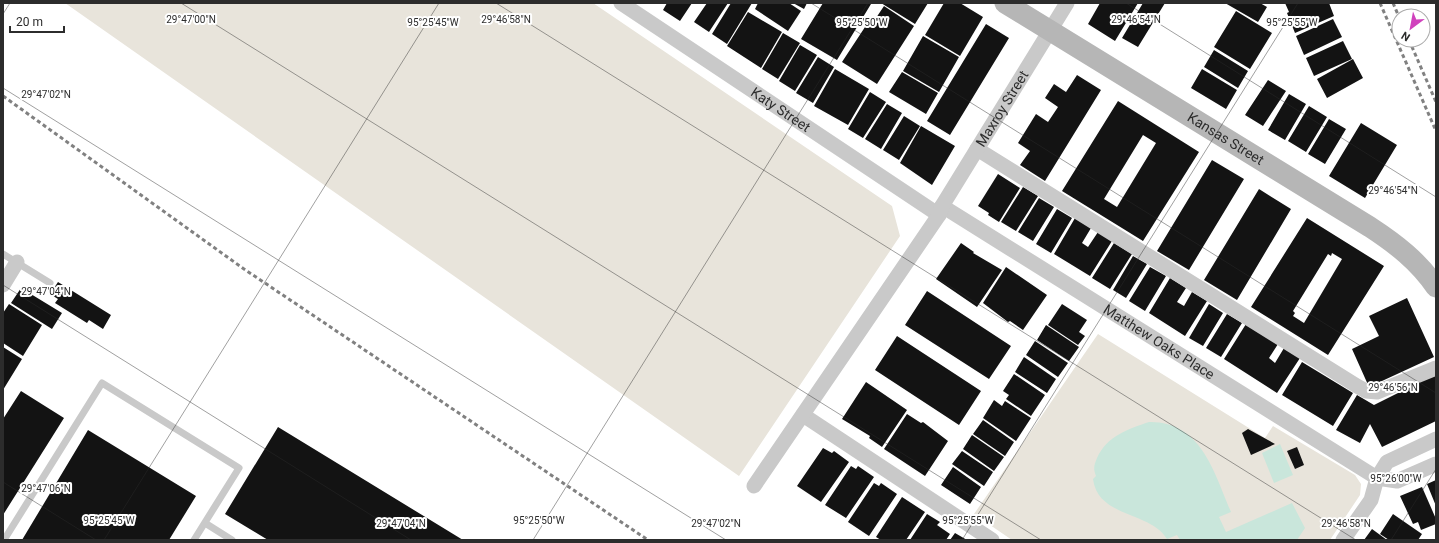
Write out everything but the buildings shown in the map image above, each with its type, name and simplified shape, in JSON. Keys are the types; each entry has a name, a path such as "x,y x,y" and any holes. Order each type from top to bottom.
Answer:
{"street":[{"name":"Katy Street","path":"621,3 940,210"},
{"name":"Kansas Street","path":"1004,3 1370,226 1411,257 1425,271 1436,287"},
{"name":"Maxroy Street","path":"754,486 940,210 1067,3"},
{"path":"977,149 1361,388 1377,392 1436,368"},
{"name":"Matthew Oaks Place","path":"940,210 1377,478"},
{"path":"3,285 17,262"},
{"path":"803,415 992,540"},
{"path":"1343,540 1371,500 1377,478 1387,462 1436,439"},
{"path":"1377,478 1397,481 1436,464"}],"lane":[{"path":"3,254 50,283"},
{"path":"4,540 102,382 239,468 194,540"},
{"path":"204,523 232,540"}],"shaded area":[{"path":"65,3 593,3 892,206 900,236 739,476"},
{"path":"1098,334 1265,438 1273,426 1355,475 1361,484 1360,495 1330,540 1012,540 974,514"},
{"path":"1149,422 1167,424 1181,430 1193,439 1203,452 1218,481 1231,512 1219,517 1226,532 1292,503 1305,528 1297,540 1180,540 1177,535 1167,539 1159,530 1149,523 1114,508 1104,501 1097,492 1093,479 1096,476 1094,469 1095,463 1101,450 1119,434 1133,427"},
{"path":"1280,444 1293,475 1274,483 1262,453"}],"railway":[{"path":"1380,3 1436,131"},
{"path":"1393,3 1395,8"},
{"path":"1412,48 1436,102"},
{"path":"3,96 244,269 648,540"}]}
